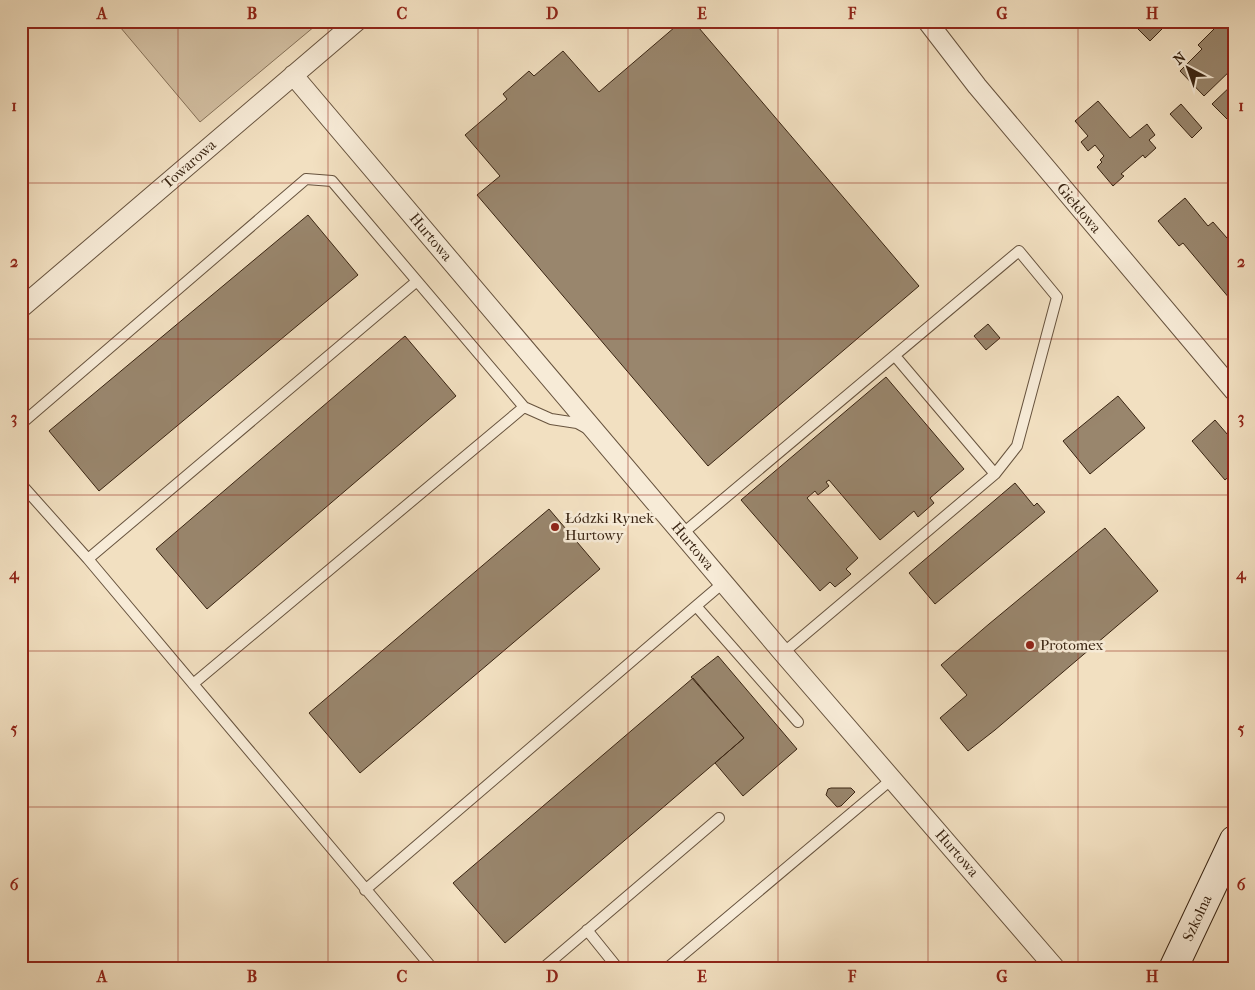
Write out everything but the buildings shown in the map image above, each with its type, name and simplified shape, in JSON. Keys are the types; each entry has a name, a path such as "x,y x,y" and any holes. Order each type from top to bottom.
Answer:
{"street":[{"name":"Towarowa","path":"21,308 357,21"},
{"name":"Giełdowa","path":"927,21 1014,131 1234,392"},
{"name":"Hurtowa","path":"293,75 783,653 1056,969"},
{"name":"Szkolna","path":"1173,969 1234,840"}],"lane":[{"path":"21,424 306,179 332,181 524,406 551,419 577,423 598,434"},
{"path":"682,534 1019,252 1057,297 1016,446 995,474 783,653"},
{"path":"88,559 417,281"},
{"path":"894,356 995,474"},
{"path":"194,684 524,406"},
{"path":"21,484 88,559 433,969"},
{"path":"365,890 724,583"},
{"path":"696,606 798,722"},
{"path":"666,969 892,779"},
{"path":"542,969 719,818"},
{"path":"587,930 620,969"}],"shaded area":[{"path":"115,21 321,21 200,122"}],"place":[{"name":"Łódzki Rynek Hurtowy","path":"555,527"},
{"name":"Protomex","path":"1030,645"}]}
